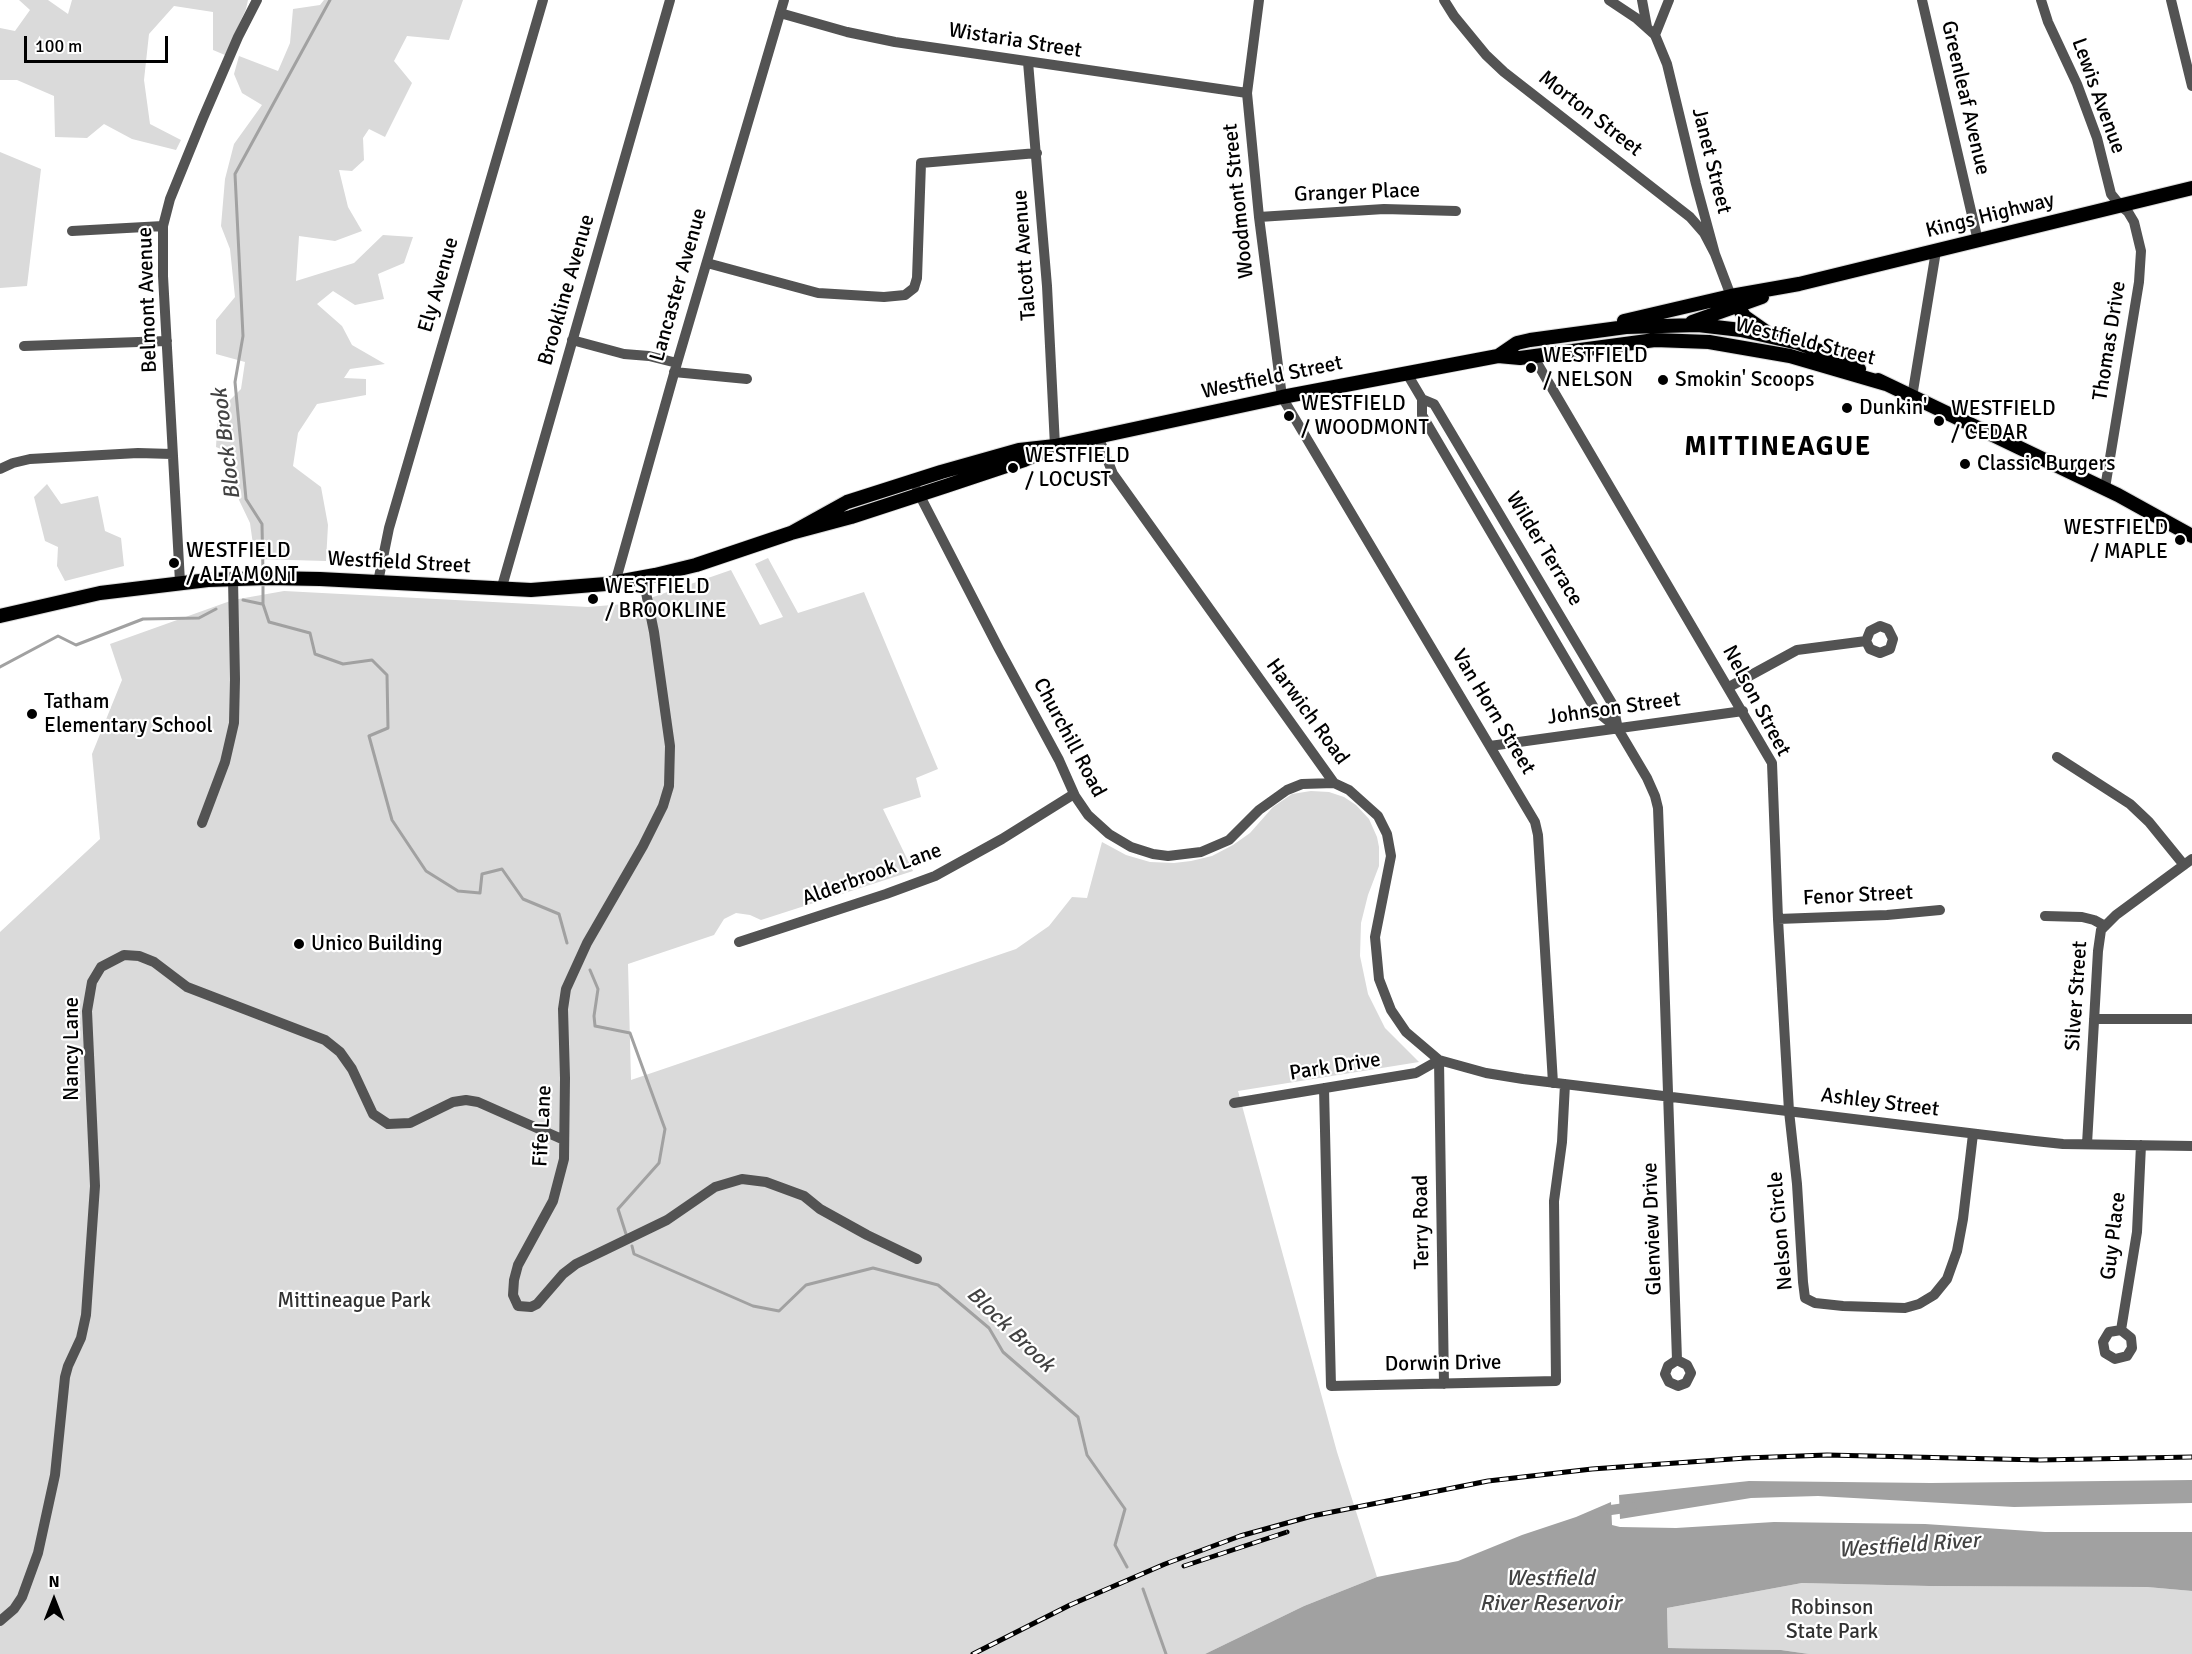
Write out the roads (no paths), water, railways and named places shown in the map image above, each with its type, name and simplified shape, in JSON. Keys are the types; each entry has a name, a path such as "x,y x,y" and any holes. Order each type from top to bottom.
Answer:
{"main road":[{"name":"Kings Highway","path":"1602,330 1630,319 1734,301 2192,188"},
{"name":"Kings Highway","path":"1685,325 1734,301"},
{"path":"1734,301 1752,323 1777,338"},
{"name":"Westfield Street","path":"1498,356 1517,343 1642,326 1685,325 1726,328 1777,338 1828,354 1912,397 2105,489 2192,536"},
{"name":"Westfield Street","path":"791,533 847,502 1019,450 1055,446 1282,397 1498,356 1520,358 1661,340 1709,342 1790,356 1886,384"},
{"name":"Westfield Street","path":"0,616 100,593 180,582 233,579 378,582 501,590 555,590 615,583 696,565 1024,460 1055,446"}],"street":[{"name":"Belmont Avenue","path":"180,582 172,454 163,226 170,199 203,118 238,37 257,0"},
{"name":"Ely Avenue","path":"378,582 389,528 543,0"},
{"name":"Brookline Avenue","path":"501,590 670,0"},
{"name":"Lancaster Avenue","path":"615,583 675,368 783,0"},
{"name":"Woodmont Street","path":"1258,0 1247,93 1259,217 1282,397"},
{"name":"Morton Street","path":"1444,0 1486,56 1690,217 1704,233 1715,254"},
{"path":"1609,0 1651,31 1669,0"},
{"name":"Janet Street","path":"1642,0 1651,31 1667,64 1715,254 1734,301"},
{"name":"Greenleaf Avenue","path":"1922,0 1978,241"},
{"name":"Lewis Avenue","path":"2041,0 2097,138 2111,194 2120,205"},
{"path":"2171,0 2192,86"},
{"name":"Wistaria Street","path":"780,13 847,32 895,42 1247,93"},
{"name":"Talcott Avenue","path":"1028,62 1047,286 1055,446"},
{"path":"707,263 818,293 905,296 914,288 917,278 921,163 1037,153"},
{"name":"Thomas Drive","path":"2105,489 2141,264 2141,251 2134,222 2120,205"},
{"name":"Granger Place","path":"1259,217 1384,208 1456,211"},
{"path":"72,231 163,226"},
{"path":"1912,397 1936,251"},
{"path":"572,340 624,354 649,356 675,368 747,379"},
{"path":"24,346 167,341"},
{"name":"Nelson Street","path":"1533,356 1772,763 1789,1111"},
{"name":"Wilder Terrace","path":"1406,372 1422,399 1422,415 1596,711 1617,729 1652,787 1658,808 1667,1096"},
{"name":"Van Horn Street","path":"1282,397 1533,817 1537,830 1559,1083"},
{"name":"Wilder Terrace","path":"1422,399 1434,404 1553,603 1613,705 1617,729"},
{"name":"Harwich Road","path":"1098,436 1113,474 1334,783 1349,790 1378,816 1387,834 1391,856 1375,937 1379,979 1386,1001 1406,1032 1439,1060 1503,1076 1559,1083"},
{"path":"0,469 30,459 172,454"},
{"name":"Churchill Road","path":"913,481 1059,760 1074,794 1088,815 1109,834 1139,850 1168,856 1201,852 1220,845 1237,833 1259,810 1287,790 1302,784 1334,783"},
{"path":"1477,508 1492,500"},
{"name":"Fife Lane","path":"643,578 654,632 670,746 669,786 663,806 643,846 587,943 566,989 563,1009 564,1159 553,1201 518,1265 513,1295 518,1306 531,1307 537,1304 558,1279 576,1264 667,1220 715,1187 742,1179 766,1182 804,1196 820,1209 858,1230 917,1258"},
{"path":"202,823 225,762 234,723 233,579"},
{"path":"1538,612 1553,603"},
{"path":"1729,687 1797,650 1866,641"},
{"name":"Johnson Street","path":"1490,746 1743,711"},
{"path":"2057,757 2130,804 2188,862"},
{"name":"Alderbrook Lane","path":"739,942 936,876 1002,839 1074,794"},
{"name":"Silver Street","path":"2087,1144 2099,939 2105,926 2188,862"},
{"name":"Fenor Street","path":"1778,920 1940,910"},
{"path":"2045,916 2082,917 2105,926"},
{"name":"Nancy Lane","path":"0,1621 14,1609 22,1597 38,1553 55,1475 65,1377 81,1338 87,1315 95,1186 87,1011 92,982 101,967 124,955 139,956 154,962 187,987 325,1040 352,1069 373,1114 388,1124 410,1123 453,1102 466,1100 478,1102 564,1140"},
{"path":"2094,1019 2192,1019"},
{"name":"Park Drive","path":"1234,1103 1416,1073 1439,1060"},
{"name":"Terry Road","path":"1439,1060 1444,1384"},
{"name":"Ashley Street","path":"1559,1083 2063,1144 2192,1146"},
{"name":"Dorwin Drive","path":"1324,1088 1331,1386 1444,1384 1556,1381 1554,1201 1562,1142 1559,1083"},
{"name":"Glenview Drive","path":"1667,1096 1677,1360"},
{"name":"Nelson Circle","path":"1789,1111 1797,1184 1804,1293 1809,1301 1827,1305 1871,1308 1910,1307 1925,1302 1939,1291 1951,1272 1957,1251 1973,1134"},
{"name":"Guy Place","path":"2121,1330 2137,1232 2141,1145"}],"water":[{"path":"2192,1480 2192,1503 2014,1507 1818,1496 1751,1498 1620,1519 1619,1495 1749,1481 1931,1483"},
{"path":"1611,1502 1612,1525 1620,1527 1676,1528 1774,1522 1925,1524 2045,1532 2192,1532 2192,1591 2147,1587 1802,1583 1667,1608 1668,1648 1781,1650 1809,1654 1205,1654 1304,1606 1377,1577 1458,1561"}],"waterway":[{"name":"Block Brook","path":"263,574 262,524 246,499 235,382 243,336 235,174 330,0"},
{"name":"Block Brook","path":"263,583 263,604 269,622 310,633 315,654 343,664 372,660 387,675 388,728 369,736 392,820 426,871 458,891 480,893 482,874 502,869 523,899 559,914 567,943"},
{"path":"243,600 262,604"},
{"path":"0,667 58,636 76,645 143,619 199,618 216,609"},
{"name":"Block Brook","path":"590,970 598,989 594,1016 595,1026 630,1033 665,1129 659,1163 618,1209 626,1234"},
{"name":"Block Brook","path":"632,1246 634,1254 753,1306 779,1311 806,1285 873,1268 938,1285 989,1328 1003,1352 1078,1417 1087,1455 1125,1509 1115,1545 1127,1567"},
{"path":"1611,1510 1632,1507"},
{"name":"Block Brook","path":"1143,1589 1166,1654"}],"railway":[{"path":"973,1654 1070,1605 1165,1564 1240,1536 1312,1516 1488,1481 1592,1469 1746,1458 1827,1455 2040,1460 2192,1457"},
{"path":"1184,1566 1287,1532"}],"place":[{"name":"WESTFIELD / NELSON","path":"1531,368"},
{"name":"Smokin' Scoops","path":"1663,380"},
{"name":"Dunkin'","path":"1847,408"},
{"name":"WESTFIELD / WOODMONT","path":"1289,416"},
{"name":"WESTFIELD / CEDAR","path":"1939,421"},
{"name":"Classic Burgers","path":"1965,464"},
{"name":"WESTFIELD / LOCUST","path":"1013,468"},
{"name":"WESTFIELD / MAPLE","path":"2180,540"},
{"name":"WESTFIELD / ALTAMONT","path":"174,563"},
{"name":"WESTFIELD / BROOKLINE","path":"593,599"},
{"name":"Tatham Elementary School","path":"32,714"},
{"name":"Unico Building","path":"299,944"}],"district":[{"name":"MITTINEAGUE","path":"1778,448"}],"park label":[{"name":"Mittineague Park","path":"354,1301"},
{"name":"Robinson State Park","path":"1832,1620"}],"water label":[{"name":"Westfield River","path":"1909,1546"},
{"name":"Westfield River Reservoir","path":"1550,1592"}]}
